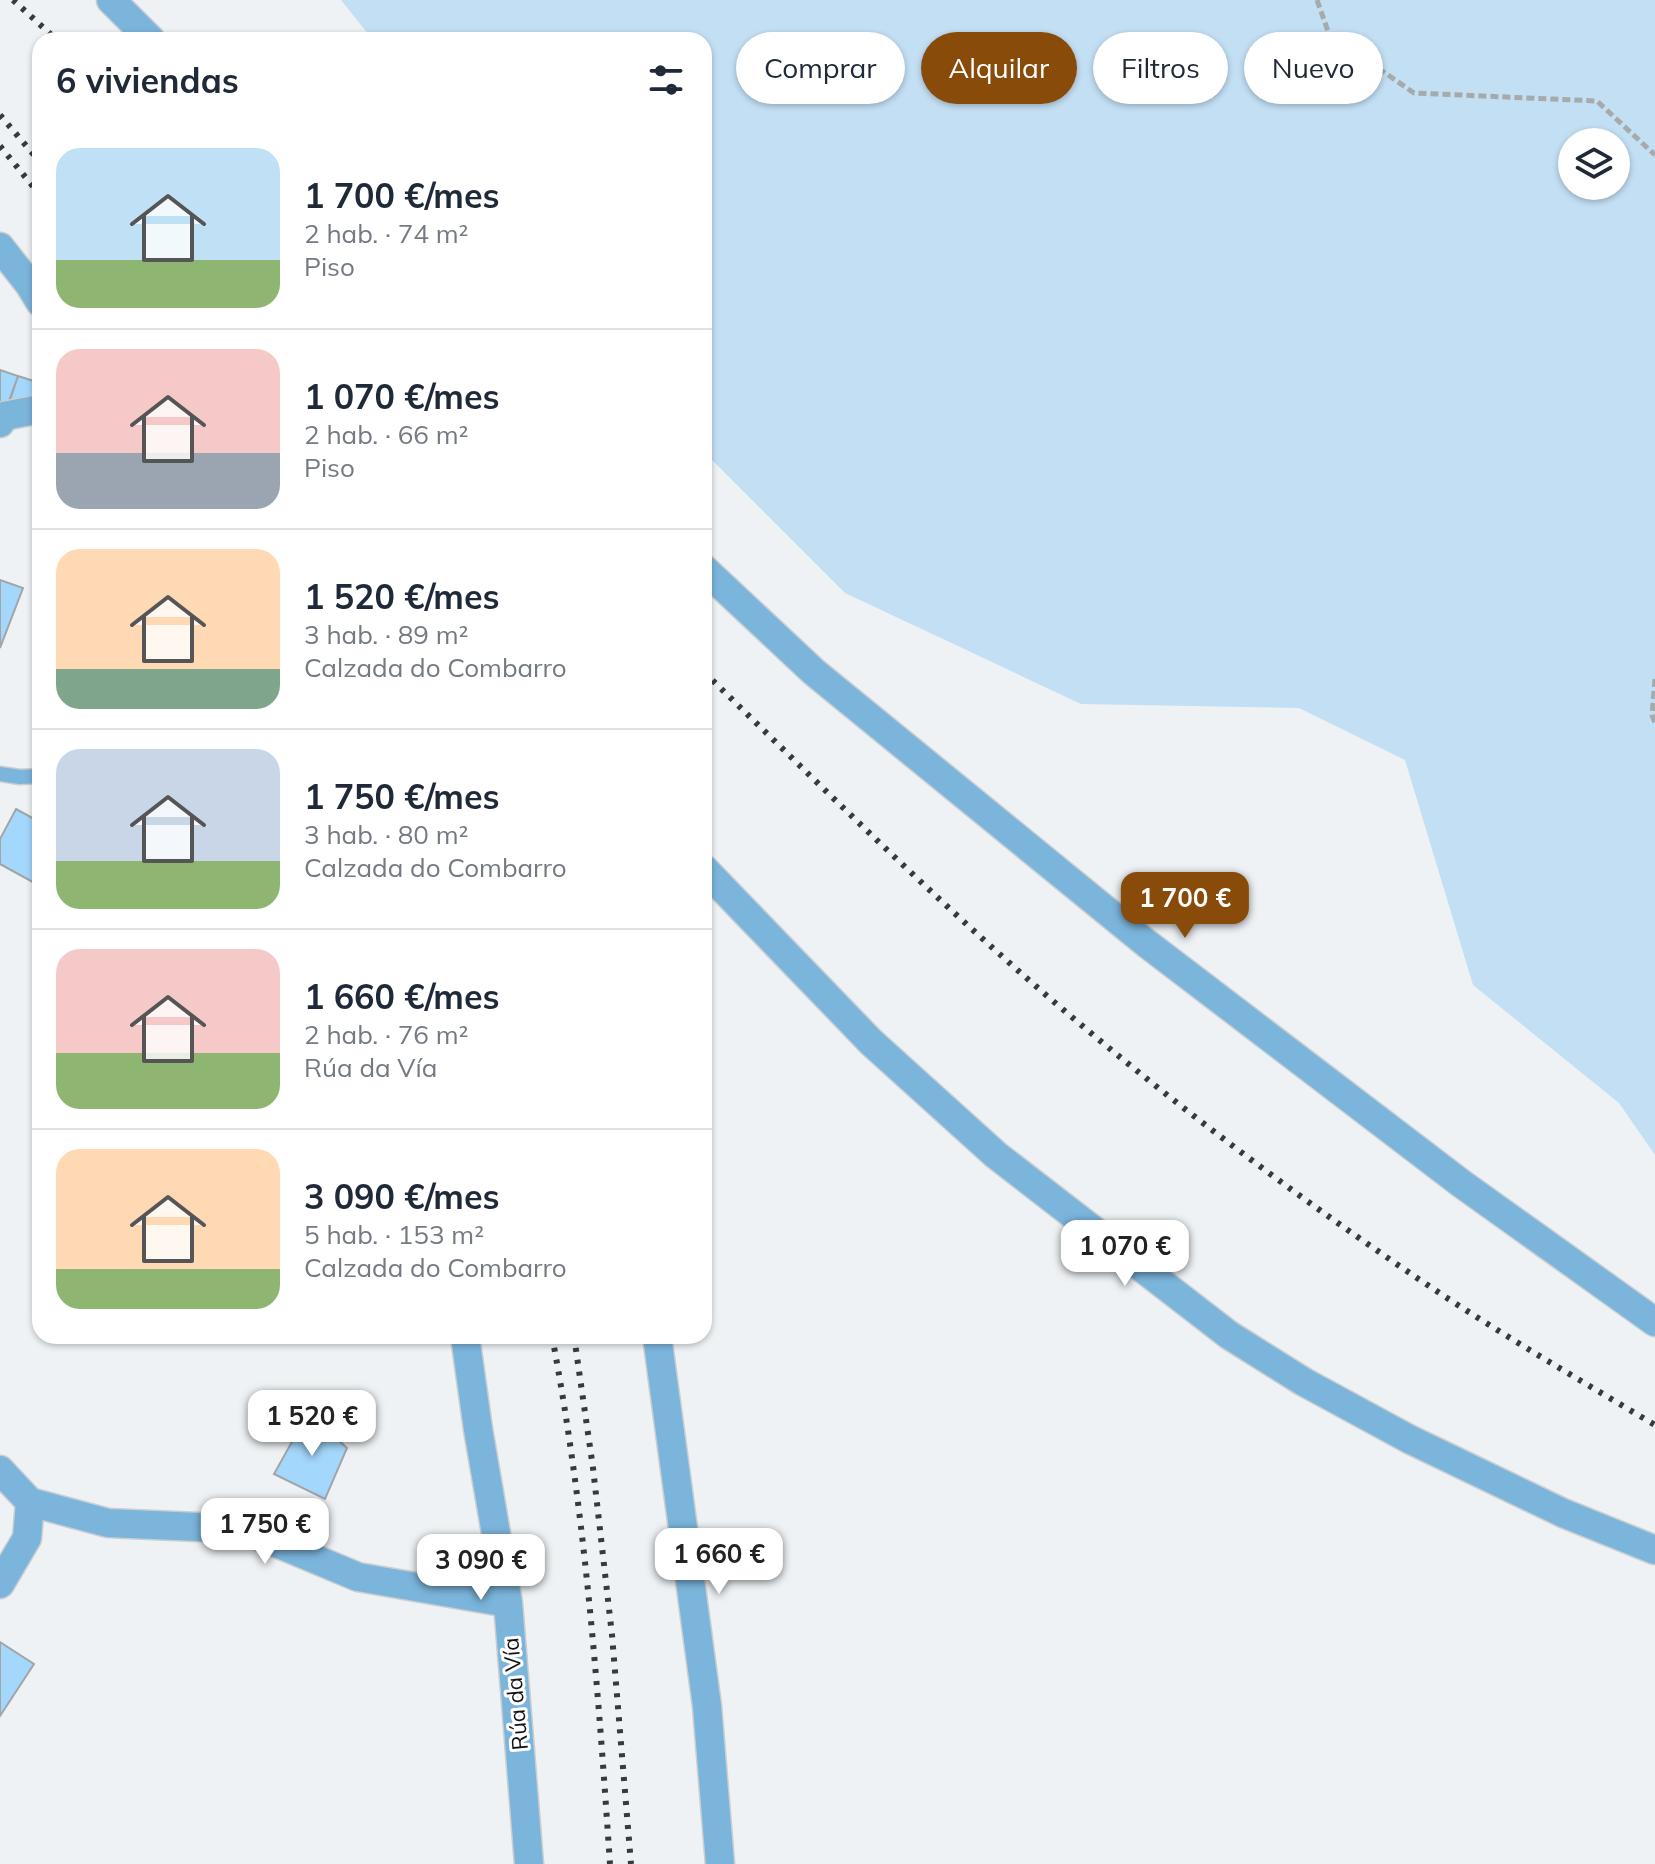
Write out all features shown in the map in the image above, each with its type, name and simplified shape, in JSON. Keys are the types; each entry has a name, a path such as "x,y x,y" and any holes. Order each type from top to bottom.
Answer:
{"street":[{"path":"111,0 143,32"},
{"path":"0,247 32,289"},
{"path":"0,423 4,416 32,411"},
{"path":"712,576 814,672 1146,943 1462,1184 1655,1322"},
{"path":"712,877 871,1042 996,1155 1229,1335 1304,1382 1409,1439 1563,1513 1655,1550"},
{"name":"Rúa da Vía","path":"466,1344 508,1603 529,1864"},
{"path":"658,1344 705,1691 720,1864"},
{"path":"0,1470 30,1502 108,1523 243,1529 358,1577 508,1603"},
{"path":"0,1584 27,1538 30,1502"}],"lane":[{"path":"0,774 32,776"}],"path":[{"path":"1317,0 1329,34 1414,93 1597,101 1655,155"},
{"path":"1655,679 1652,715 1655,723"}],"shaded area":[{"path":"341,0 1655,0 1655,1155 1619,1103 1473,985 1405,760 1299,708 1081,704 845,593 712,460 712,32 367,32"}],"building":[{"path":"0,370 18,376 5,412 0,413"},
{"path":"18,376 32,380 32,407 10,400"},
{"path":"0,580 23,588 0,648"},
{"path":"16,809 32,818 32,882 0,864 0,839"},
{"path":"308,1413 347,1448 325,1499 274,1474"},
{"path":"0,1642 34,1664 0,1716"}],"railway":[{"path":"13,0 48,32"},
{"path":"0,115 32,153"},
{"path":"0,146 32,185"},
{"path":"712,680 969,926 1152,1083 1294,1192 1392,1261 1494,1328 1655,1425"},
{"path":"553,1344 582,1533 610,1864"},
{"path":"575,1344 612,1635 631,1864"}]}
